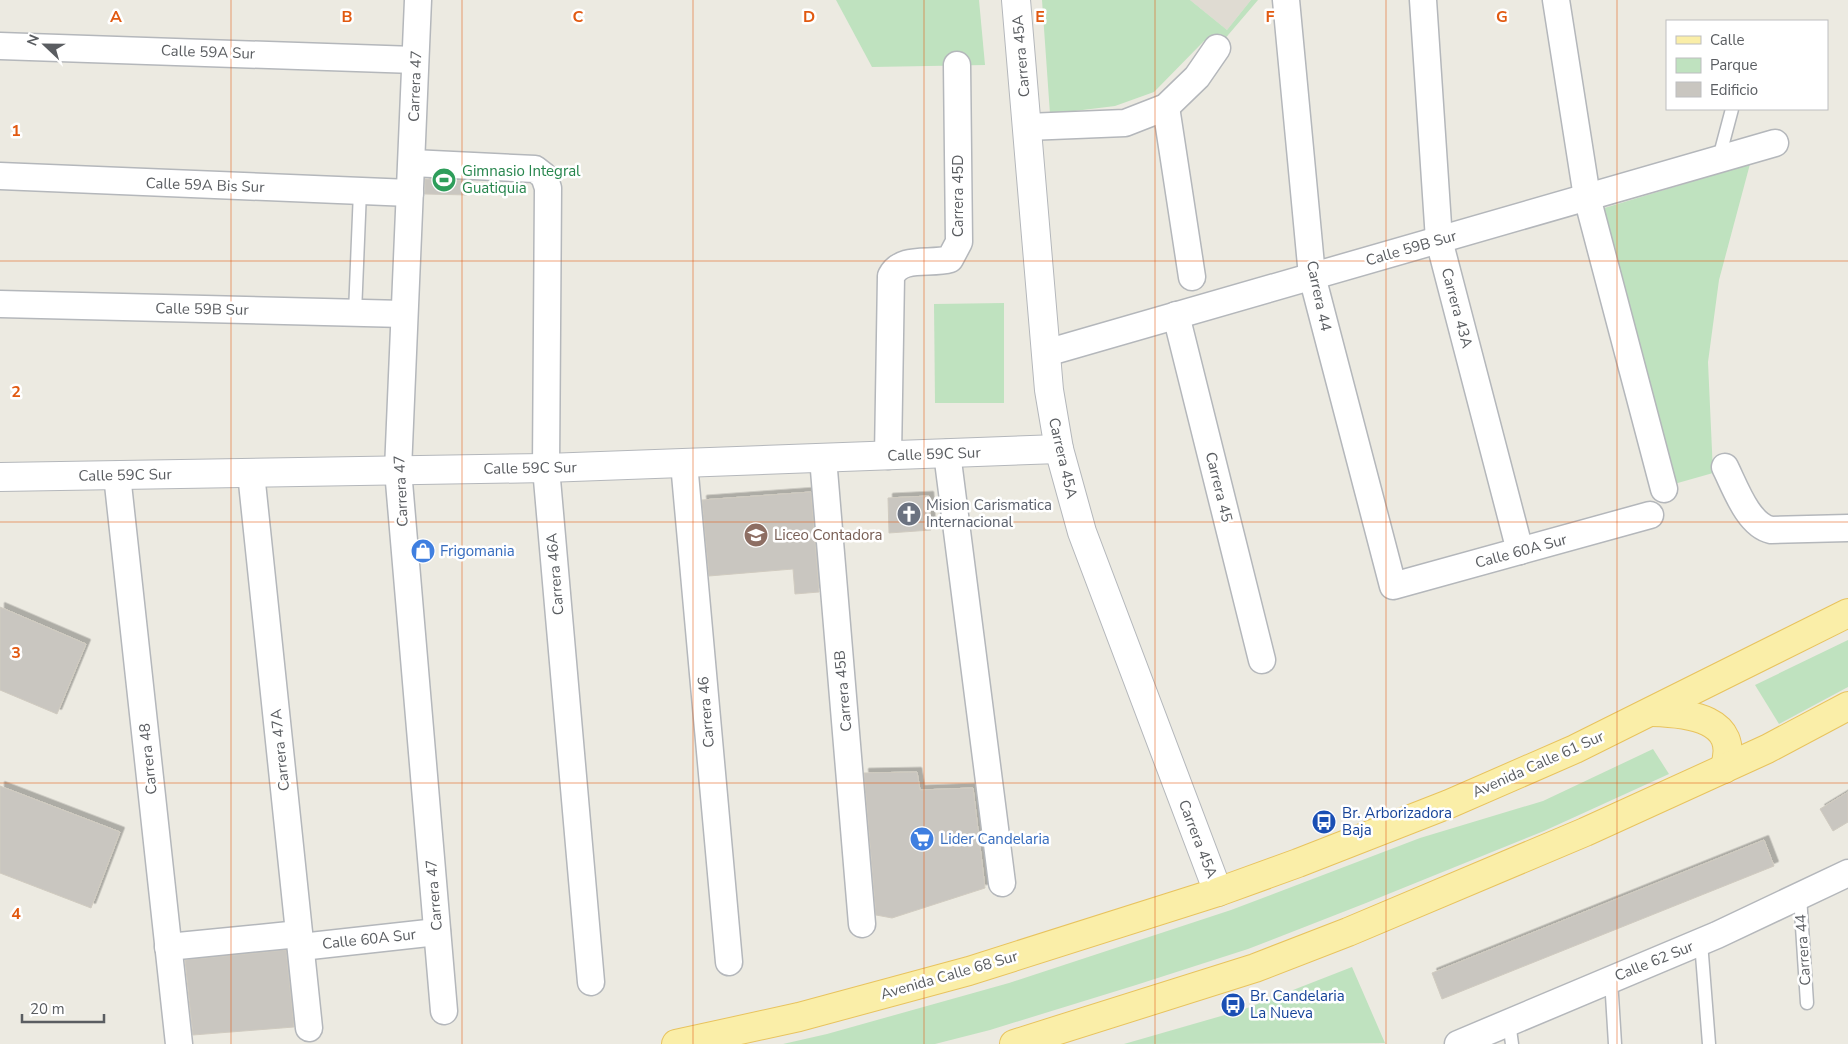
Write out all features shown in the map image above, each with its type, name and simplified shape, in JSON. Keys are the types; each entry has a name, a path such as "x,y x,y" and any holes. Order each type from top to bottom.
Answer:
{"main road":[{"name":"Avenida Calle 61 Sur","path":"1218,892 1367,837 1449,804 1575,749 1848,613"},
{"path":"1014,1044 1256,968 1348,932 1576,836 1778,744 1848,706"},
{"path":"1652,712 1682,713 1703,719 1718,729 1727,745 1727,758 1724,769"},
{"name":"Avenida Calle 68 Sur","path":"676,1044 799,1017 969,971 1218,892"}],"street":[{"name":"Carrera 47","path":"418,0 398,470 444,1011"},
{"name":"Carrera 45A","path":"1016,0 1049,390 1059,449 1082,532 1218,892"},
{"name":"Carrera 44","path":"1286,0 1312,276 1393,586"},
{"name":"Carrera 43A","path":"1422,0 1440,240 1520,551"},
{"path":"1556,0 1587,198 1664,490"},
{"name":"Calle 59A Sur","path":"0,46 416,60"},
{"path":"1027,127 1125,123 1166,107 1197,77 1217,48"},
{"name":"Carrera 45D","path":"888,456 891,276 895,268 903,263 941,262 950,259 959,242 957,65"},
{"path":"1166,107 1192,277"},
{"name":"Calle 59B Sur","path":"1046,353 1775,143"},
{"name":"Carrera 46A","path":"412,163 535,169 544,176 548,188 546,468 591,982"},
{"name":"Calle 59A Bis Sur","path":"0,176 410,193"},
{"name":"Calle 59B Sur","path":"0,304 404,314"},
{"name":"Carrera 45","path":"1176,315 1262,660"},
{"name":"Calle 59C Sur","path":"0,477 546,468 1059,449"},
{"path":"947,453 1002,883"},
{"name":"Carrera 45B","path":"823,458 862,924"},
{"name":"Carrera 46","path":"684,463 729,962"},
{"path":"1725,468 1740,499 1756,522 1763,528 1771,530 1848,528"},
{"name":"Carrera 47A","path":"251,473 309,1028"},
{"name":"Carrera 48","path":"117,475 179,1044"},
{"name":"Calle 60A Sur","path":"1393,586 1650,515"},
{"name":"Calle 62 Sur","path":"1458,1044 1510,1033 1610,979 1701,942 1848,873"},
{"name":"Calle 60A Sur","path":"168,947 437,932"}],"lane":[{"path":"1719,158 1732,110"},
{"path":"354,313 360,191"},
{"name":"Carrera 44","path":"1800,896 1807,1003"},
{"path":"1701,942 1710,1044"},
{"path":"1610,979 1615,1044"}],"shaded area":[{"path":"1190,0 1251,0 1227,30"}],"green space":[{"path":"836,0 979,0 985,65 872,67"},
{"path":"1042,0 1190,0 1227,30 1251,0 1258,0 1217,48 1204,41 1154,92 1115,106 1050,114"},
{"path":"1750,164 1719,280 1708,362 1713,473 1653,490 1578,216"},
{"path":"1004,303 1004,403 935,403 934,304"},
{"path":"1848,640 1848,687 1779,724 1755,685"},
{"path":"1653,749 1669,774 1544,831 1248,949 990,1030 935,1044 783,1044 827,1034 1009,983 1231,910 1420,838 1543,801"},
{"path":"1352,967 1385,1043 1124,1044 1242,1010"}],"building":[{"path":"425,179 468,181 467,195 425,194"},
{"name":"Liceo Contadora","path":"811,492 819,592 795,594 793,569 709,576 702,500"},
{"name":"Mision Carismatica Internacional","path":"929,496 931,530 889,533 888,498"},
{"path":"0,607 86,644 57,714 0,690"},
{"name":"Lider Candelaria","path":"917,772 920,790 973,788 985,888 892,918 876,915 864,773"},
{"path":"0,786 120,832 91,908 0,873"},
{"path":"1848,792 1848,822 1833,831 1820,809"},
{"path":"1764,840 1774,866 1442,999 1432,973"},
{"path":"286,950 294,1027 193,1035 185,960"}],"place":[{"name":"Gimnasio Integral Guatiquia","path":"444,180"},
{"name":"Mision Carismatica Internacional","path":"909,514"},
{"name":"Liceo Contadora","path":"756,535"},
{"name":"Frigomania","path":"423,551"},
{"name":"Br. Arborizadora Baja","path":"1324,822"},
{"name":"Lider Candelaria","path":"922,839"},
{"name":"Br. Candelaria La Nueva","path":"1233,1005"}]}
